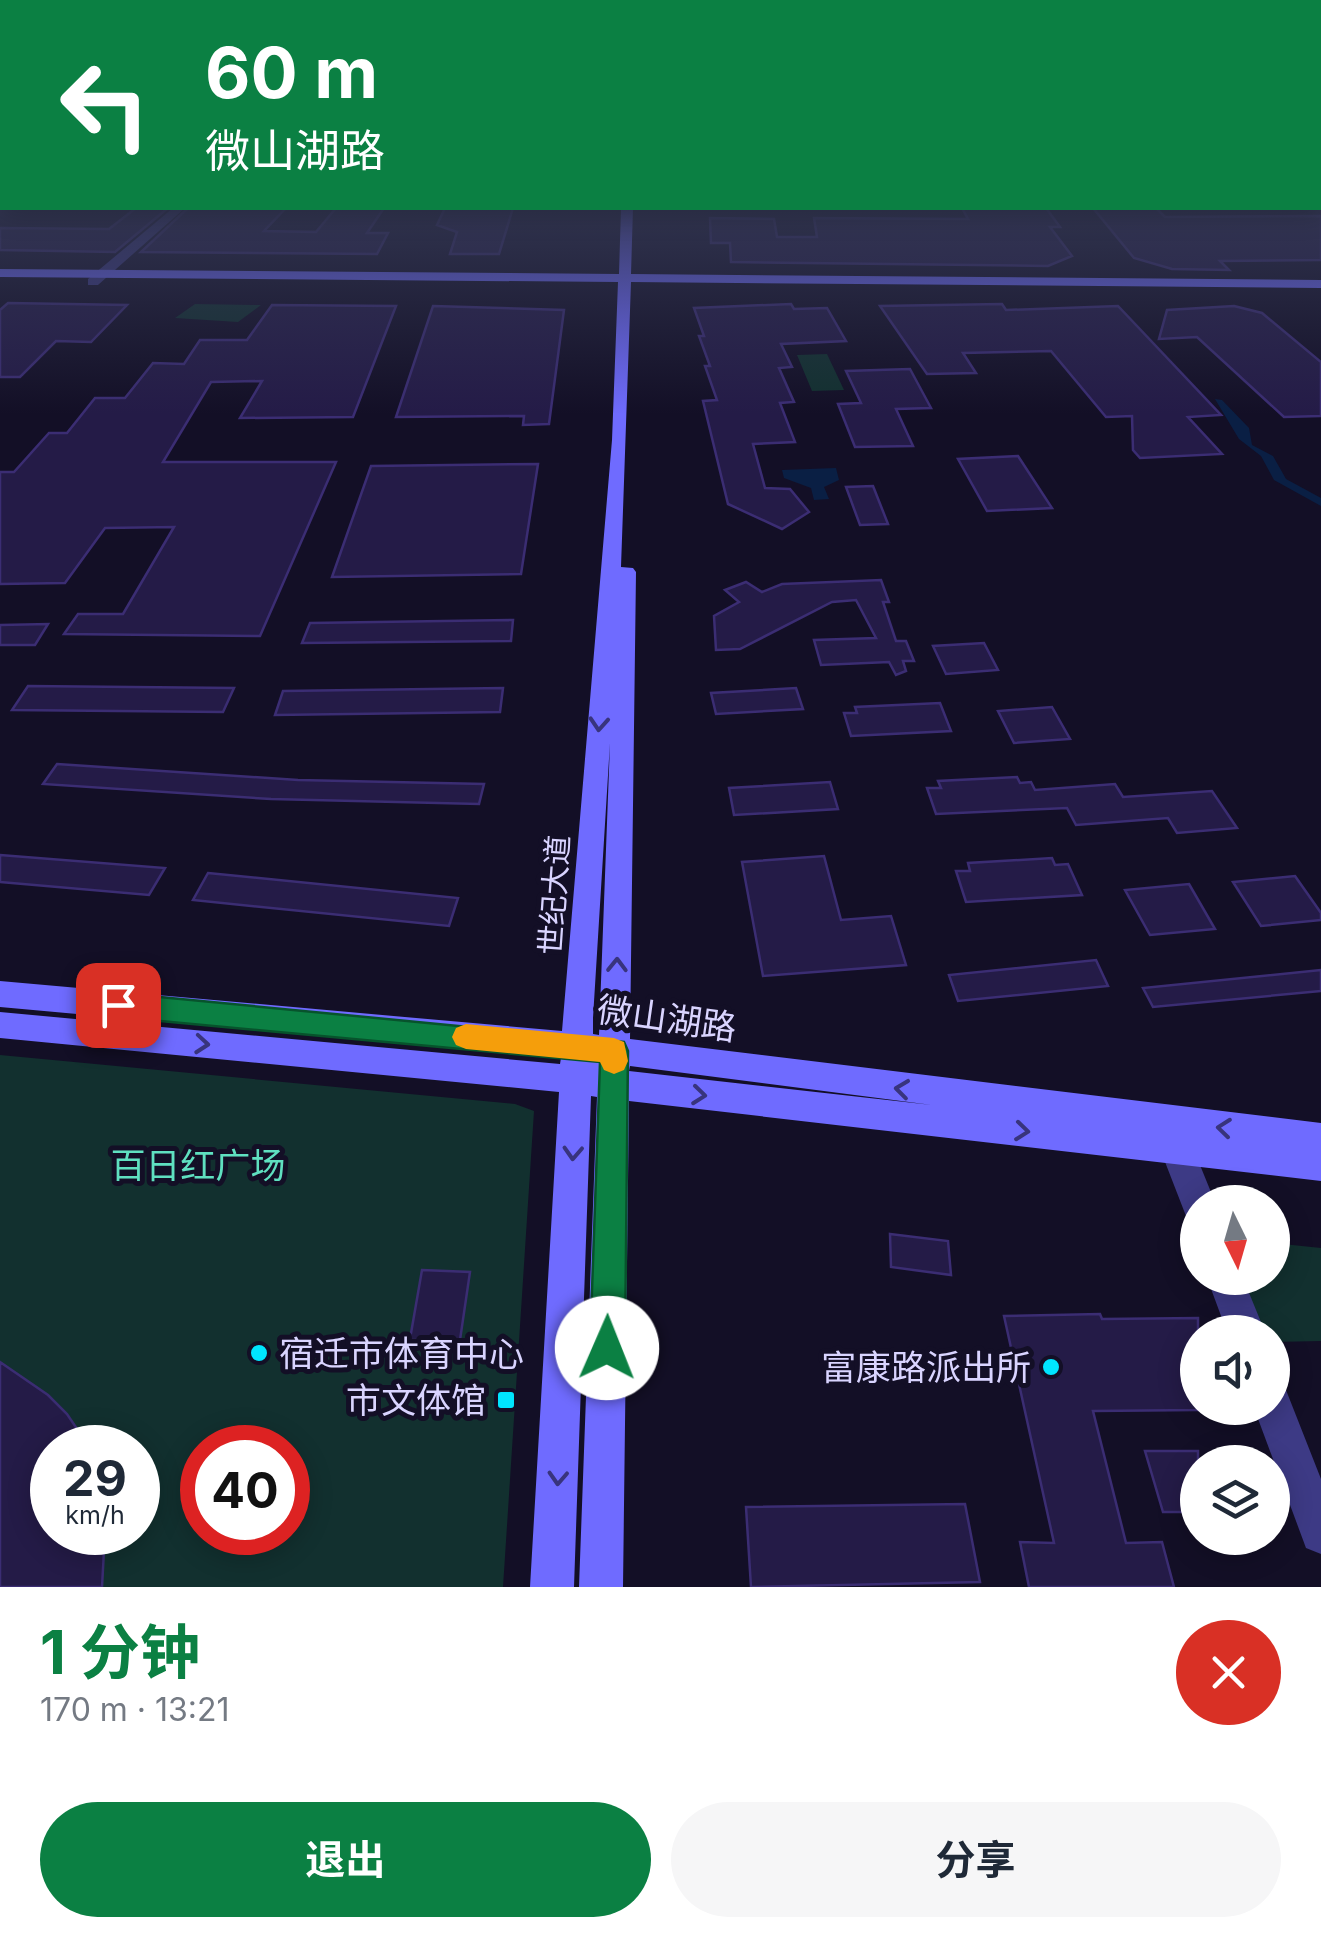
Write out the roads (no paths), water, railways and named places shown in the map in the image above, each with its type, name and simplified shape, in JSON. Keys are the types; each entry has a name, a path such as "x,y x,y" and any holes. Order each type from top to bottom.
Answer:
{"street":[{"path":"0,273 97,278 111,266"},
{"name":"世纪大道","path":"601,1587 630,266"},
{"name":"世纪大道","path":"552,1587 577,1046 633,266"},
{"path":"0,281 97,278 1321,292"},
{"path":"631,283 1321,284"},
{"name":"微山湖路","path":"0,994 577,1046 1321,1139"},
{"path":"0,1024 576,1080 1321,1165"},
{"path":"1178,1149 1191,1185"},
{"path":"1280,1425 1321,1532"}],"water":[{"path":"1215,399 1222,400 1249,428 1252,445 1273,456 1286,479 1321,498 1321,506 1274,480 1261,456 1239,439"},
{"path":"836,468 839,480 824,487 829,499 814,500 811,488 784,478 782,470"}],"place":[{"name":"宿迁市体育中心","path":"259,1353"},
{"name":"富康路派出所","path":"1051,1367"},
{"name":"市文体馆","path":"506,1400"}],"park label":[{"name":"百日红广场","path":"198,1165"}]}
